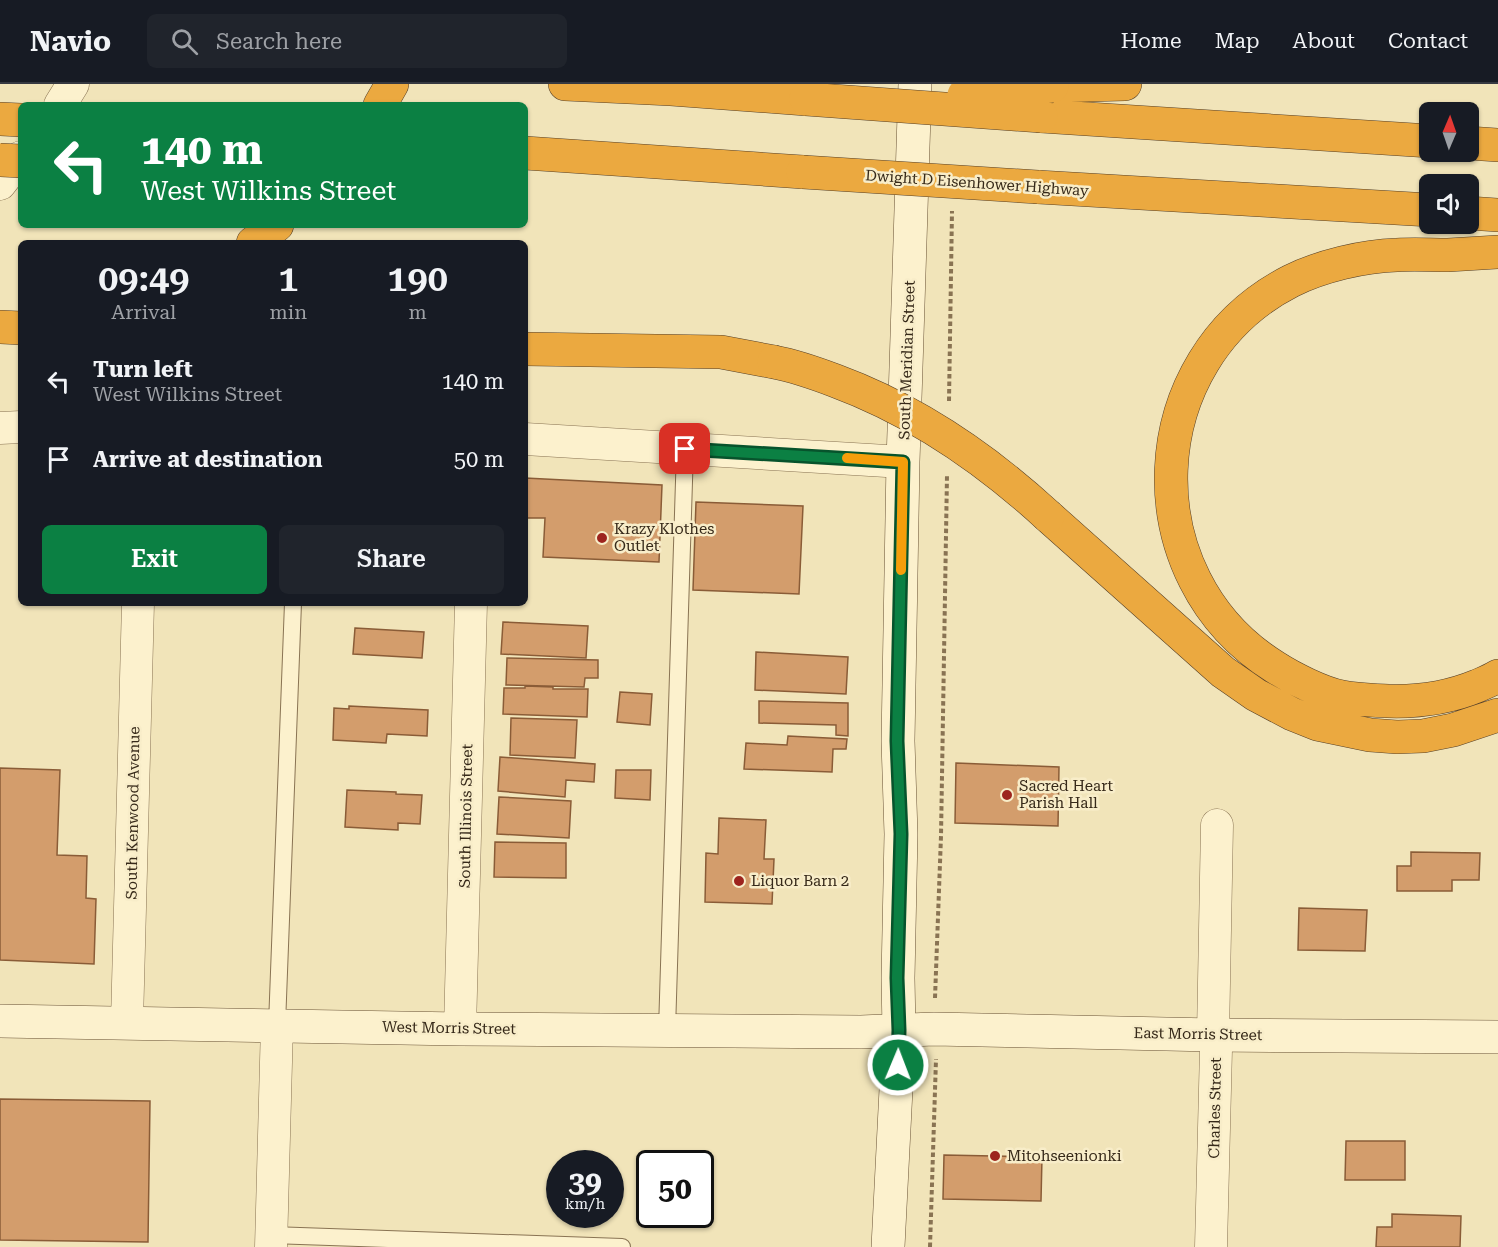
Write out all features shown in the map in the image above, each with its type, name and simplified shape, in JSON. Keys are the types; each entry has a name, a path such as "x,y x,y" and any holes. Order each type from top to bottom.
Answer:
{"highway":[{"path":"382,102 392,84"},
{"path":"566,84 659,87 869,104 1046,101 1419,140"},
{"path":"1046,101 1125,84"},
{"path":"0,119 18,120"},
{"path":"1479,144 1498,145"},
{"name":"Dwight D Eisenhower Highway","path":"528,153 1419,209"},
{"path":"0,160 18,159"},
{"path":"1479,214 1498,215"},
{"path":"257,240 273,228"},
{"path":"1498,252 1395,255 1342,263 1291,281 1268,295 1236,320 1202,363 1180,412 1174,438 1171,474 1172,507 1177,533 1190,571 1227,628 1256,656 1291,677 1341,697 1368,700 1408,702 1452,695 1498,676"},
{"path":"0,327 18,328"},
{"path":"528,349 712,352 804,369 884,401 971,452 1016,486 1222,672 1256,695 1292,714 1317,724 1370,735 1397,737 1423,736 1453,730 1498,715"}],"main road":[{"name":"South Meridian Street","path":"888,1247 899,1030 897,978 901,834 897,741 915,84"},
{"name":"West Morris Street","path":"0,1021 460,1029 861,1032 899,1030"},
{"name":"East Morris Street","path":"899,1030 1498,1037"}],"street":[{"path":"62,102 73,84"},
{"path":"0,184 18,163"},
{"path":"0,428 18,427"},
{"path":"528,439 903,462"},
{"name":"South Kenwood Avenue","path":"128,1023 138,606"},
{"name":"South Illinois Street","path":"460,1029 471,606"},
{"name":"Charles Street","path":"1211,1247 1216,1049 1213,1035 1217,825"},
{"path":"271,1241 277,1025"}],"lane":[{"path":"667,1030 685,449"},
{"path":"277,1025 292,606"},
{"path":"271,1241 622,1247"}],"path":[{"path":"949,409 952,207"},
{"path":"935,992 942,824 948,468"},
{"path":"930,1247 936,1065"}],"building":[{"name":"Krazy Klothes Outlet","path":"528,478 662,485 659,562 543,557 545,518 528,518"},
{"path":"696,502 803,506 799,594 693,590"},
{"path":"503,622 588,626 586,658 501,654"},
{"path":"355,628 424,632 422,658 353,654"},
{"path":"756,652 848,657 846,694 755,690"},
{"path":"507,658 598,660 598,678 585,678 584,687 506,685"},
{"path":"525,686 588,689 587,717 503,714 504,688 525,688"},
{"path":"620,692 652,694 650,725 617,722"},
{"path":"759,701 848,703 848,736 836,735 836,725 759,723"},
{"path":"349,706 428,710 427,736 387,734 386,743 333,740 334,708 349,709"},
{"path":"511,718 577,720 575,758 510,755"},
{"path":"788,736 847,739 846,749 833,749 832,772 744,769 746,743 787,745"},
{"path":"500,757 595,764 594,782 566,780 565,797 498,791"},
{"name":"Sacred Heart Parish Hall","path":"956,763 1059,767 1058,826 955,823"},
{"path":"0,768 60,770 57,855 87,856 86,898 96,899 94,964 0,960"},
{"path":"616,770 651,770 650,800 615,798"},
{"path":"347,790 422,795 420,824 398,823 398,830 345,827"},
{"path":"499,797 571,801 569,838 497,834"},
{"name":"Liquor Barn 2","path":"719,818 766,820 764,859 774,859 772,904 705,902 706,853 718,854"},
{"path":"495,842 566,843 566,878 494,877"},
{"path":"1411,852 1480,853 1479,880 1452,880 1452,891 1397,891 1397,866 1411,866"},
{"path":"1299,908 1367,910 1365,951 1298,950"},
{"path":"0,1099 150,1101 148,1242 0,1240"},
{"path":"1346,1141 1405,1141 1405,1180 1345,1180"},
{"path":"944,1155 1042,1157 1041,1201 943,1199"},
{"path":"1392,1214 1461,1216 1460,1247 1376,1247 1377,1227 1392,1227"}],"slow traffic":[{"path":"847,458 903,462 901,570"}],"place":[{"name":"Krazy Klothes Outlet","path":"602,538"},
{"name":"Sacred Heart Parish Hall","path":"1007,795"},
{"name":"Liquor Barn 2","path":"739,881"},
{"name":"Mitohseenionki","path":"995,1156"}],"route":[{"path":"685,449 903,462 897,741 901,834 897,978 898,1065"}]}
